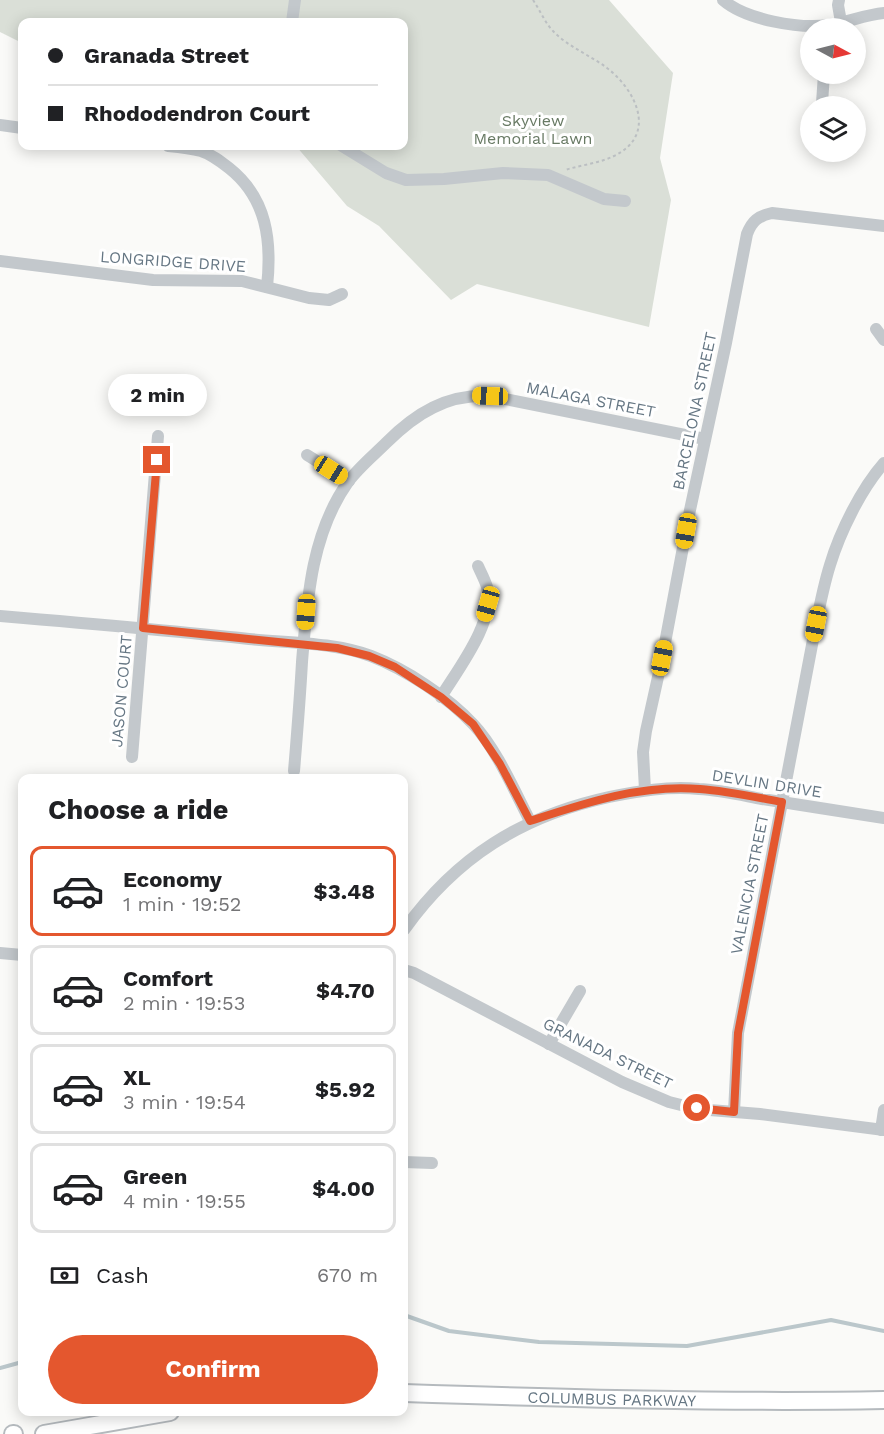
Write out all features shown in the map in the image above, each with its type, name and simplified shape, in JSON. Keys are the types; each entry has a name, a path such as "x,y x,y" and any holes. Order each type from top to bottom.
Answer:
{"main road":[{"name":"COLUMBUS PARKWAY","path":"408,1393 534,1397 884,1400"},
{"name":"COLUMBUS PARKWAY","path":"822,1401 884,1405"},
{"path":"44,1434 147,1416"}],"street":[{"path":"293,18 295,0"},
{"path":"723,0 730,6 749,14 780,23 800,25"},
{"path":"839,0 840,18"},
{"path":"860,18 884,13"},
{"path":"0,125 18,127"},
{"path":"194,150 211,156 235,173 248,188 264,215 270,252 267,286"},
{"path":"349,150 386,173 406,180 503,173 548,175 604,199 625,201"},
{"name":"BARCELONA STREET","path":"645,790 643,752 646,731 747,234 755,219 764,214 780,213 884,226"},
{"name":"LONGRIDGE DRIVE","path":"0,261 153,280 223,280 267,286 309,298 329,300 342,294"},
{"path":"876,329 884,340"},
{"name":"MALAGA STREET","path":"294,771 307,599 315,560 325,530 349,481 399,429 435,405 473,395 490,396 705,439"},
{"name":"JASON COURT","path":"132,758 158,436"},
{"path":"307,455 349,481"},
{"name":"VALENCIA STREET","path":"734,1112 738,1033 816,624 830,564 844,530 862,494 884,463"},
{"path":"441,697 468,655 482,626 488,604 488,589 478,566"},
{"path":"0,616 304,644 337,648 369,656 395,667 441,697 473,724 500,764 530,821"},
{"name":"DEVLIN DRIVE","path":"408,925 436,890 475,854 530,821 585,803 645,790 699,789 884,818"},
{"path":"0,953 18,955"},
{"name":"GRANADA STREET","path":"408,972 622,1082 669,1102 697,1108 883,1130"},
{"path":"549,1044 580,991"},
{"path":"883,1130 884,1110"},
{"path":"408,1162 432,1163"}],"path":[{"path":"533,0 553,31 625,84 637,105 639,124 636,140 615,156 548,175"}],"green space":[{"name":"Skyview Memorial Lawn","path":"0,0 609,0 673,73 660,158 671,200 649,327 477,284 451,300 379,226 347,206 299,150 408,150 408,18 18,18 18,41 0,32"}],"waterway":[{"path":"408,1316 449,1331 539,1342 687,1346 831,1320 884,1331"},
{"path":"0,1368 18,1363"}],"route":[{"path":"157,460 143,628 337,648 369,656 395,667 441,697 473,724 500,764 530,821 585,803 645,790 699,789 782,802 738,1033 734,1112 697,1108"}]}
